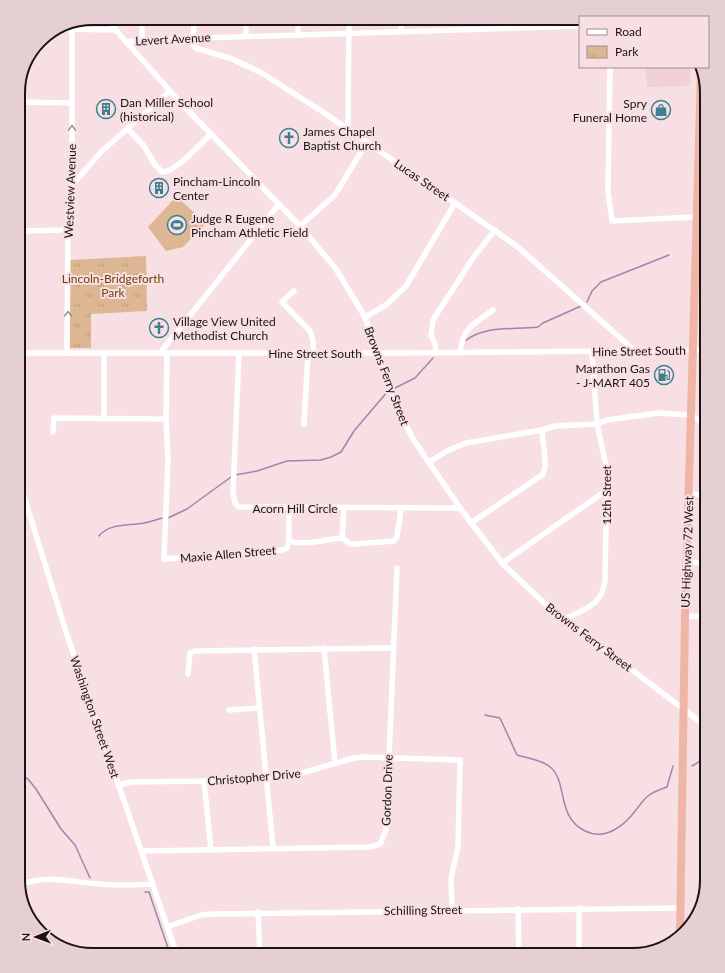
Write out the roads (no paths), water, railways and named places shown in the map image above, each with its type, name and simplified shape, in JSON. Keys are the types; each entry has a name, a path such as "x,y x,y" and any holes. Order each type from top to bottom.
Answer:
{"highway":[{"name":"US Highway 72 West","path":"680,928 686,562 700,101"}],"street":[{"name":"Browns Ferry Street","path":"111,25 170,91 300,226 336,268 364,317 403,420 460,508 502,563 520,582 565,619 700,722"},
{"path":"142,25 142,40"},
{"path":"194,25 195,38"},
{"path":"246,25 246,36"},
{"path":"298,25 298,34"},
{"path":"348,130 349,25"},
{"path":"401,25 401,31"},
{"name":"Levert Avenue","path":"126,42 142,40 349,32 579,26"},
{"path":"68,30 116,30"},
{"name":"Westview Avenue","path":"68,353 68,230 72,185 72,30"},
{"name":"Lucas Street","path":"195,38 193,45 196,48 232,59 260,72 367,142 495,230 527,254 635,351"},
{"path":"610,68 608,191 612,220 696,217"},
{"path":"72,185 102,151 170,91"},
{"path":"25,102 71,103"},
{"path":"128,129 144,146 154,165 162,172 167,172 177,166 211,134"},
{"path":"300,226 335,195 367,142"},
{"path":"364,317 386,305 406,286 455,203"},
{"path":"160,353 279,204"},
{"path":"25,230 68,230"},
{"path":"436,353 435,344 431,335 433,320 473,258 495,230"},
{"path":"294,291 282,302 310,331 313,341 310,353 304,424"},
{"path":"460,353 463,336 466,330 493,310"},
{"name":"Hine Street South","path":"25,353 460,353 700,350"},
{"name":"12th Street","path":"565,619 599,600 604,590 607,490 606,459 597,424 592,352"},
{"path":"104,353 104,419"},
{"path":"53,432 54,418 166,419 167,353"},
{"name":"Acorn Hill Circle","path":"239,353 234,498 239,507 401,509 460,508"},
{"path":"429,462 449,450 466,443 542,430 555,426 597,424 607,420 659,413 691,415 700,421"},
{"name":"Maxie Allen Street","path":"166,419 168,459 164,559 276,551 287,548 289,541 296,543 342,538 350,544 394,541 397,537 401,509"},
{"path":"471,523 542,475 545,471 546,465 542,444 542,430"},
{"path":"502,563 607,490"},
{"path":"688,494 700,495"},
{"name":"Washington Street West","path":"25,500 67,636 174,948"},
{"path":"289,508 289,541"},
{"path":"342,538 344,508"},
{"path":"686,562 700,563"},
{"name":"Gordon Drive","path":"141,851 370,847 380,844 386,830 392,648 397,568"},
{"path":"685,616 700,617"},
{"path":"324,648 335,762"},
{"path":"188,674 188,657 190,653 195,651 392,648"},
{"path":"254,649 273,848"},
{"path":"229,710 259,708"},
{"name":"Christopher Drive","path":"118,785 170,781 204,782 267,777 308,771 335,762 354,758 460,760 458,847 451,878 452,910"},
{"path":"204,782 211,850"},
{"path":"25,883 38,879 59,878 100,884 152,884"},
{"path":"578,948 579,908"},
{"name":"Schilling Street","path":"167,927 201,915 258,912 680,908"},
{"path":"518,909 519,948"},
{"path":"258,912 260,948"}],"waterway":[{"path":"587,302 592,291 601,282 669,255"},
{"path":"465,341 481,332 490,330 538,327 543,323 581,306"},
{"path":"395,388 415,378 433,358"},
{"path":"235,475 257,471 287,461 321,460 341,452 354,431 388,391"},
{"path":"168,518 187,509 231,477"},
{"path":"99,536 103,532 114,527 151,522 162,518"},
{"path":"485,715 500,718 517,755 542,762 555,772 559,780 566,808 570,817 576,825 592,834 607,833 614,830 626,821 648,796 667,787 673,766"},
{"path":"692,766 700,761"},
{"path":"25,778 36,789 61,829 75,845 90,878"},
{"path":"145,892 149,892 168,948"}],"place":[{"name":"Dan Miller School (historical)","path":"106,109"},
{"name":"Spry Funeral Home","path":"661,110"},
{"name":"James Chapel Baptist Church","path":"289,138"},
{"name":"Pincham-Lincoln Center","path":"159,188"},
{"name":"Judge R Eugene Pincham Athletic Field","path":"177,225"},
{"name":"Village View United Methodist Church","path":"159,328"},
{"name":"Marathon Gas - J-MART 405","path":"664,375"}],"park label":[{"name":"Lincoln-Bridgeforth Park","path":"113,285"}]}
